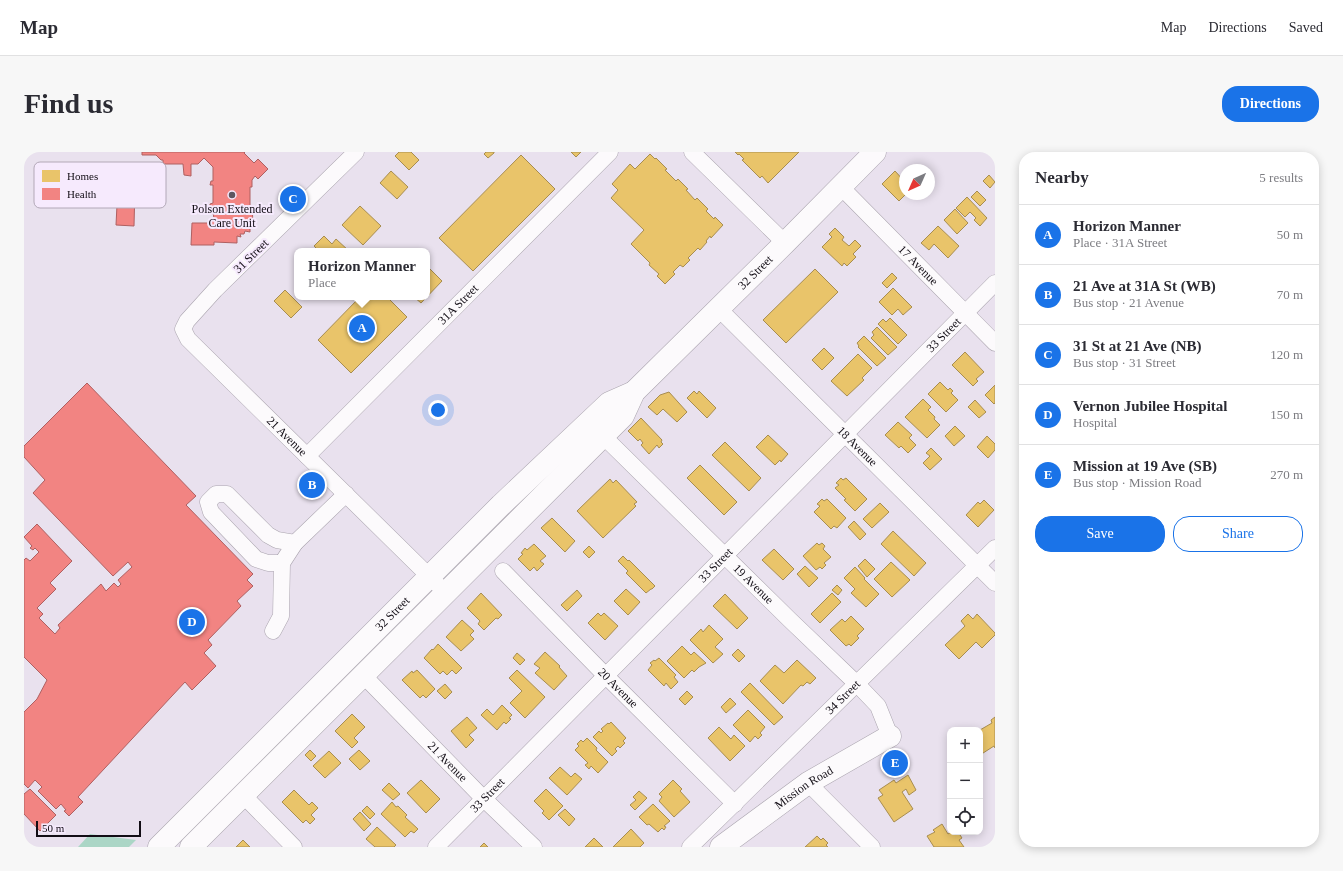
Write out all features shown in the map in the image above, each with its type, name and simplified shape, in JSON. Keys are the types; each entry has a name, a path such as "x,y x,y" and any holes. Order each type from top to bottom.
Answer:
{"main road":[{"name":"32 Street","path":"159,847 501,505 596,429 622,416 634,392 875,152"},
{"name":"32 Street","path":"191,847 446,593 596,429"},
{"name":"Mission Road","path":"721,847 808,783 890,736"}],"street":[{"name":"31 Street","path":"183,329 187,321 215,290 356,152"},
{"name":"31A Street","path":"307,456 610,152"},
{"path":"692,152 785,243"},
{"name":"17 Avenue","path":"841,187 995,343"},
{"name":"33 Street","path":"436,847 995,283"},
{"name":"18 Avenue","path":"719,309 995,583"},
{"name":"21 Avenue","path":"183,329 188,339 446,593"},
{"name":"19 Avenue","path":"596,429 724,556 857,684 878,706 890,736"},
{"path":"282,562 268,563 256,559 211,512 208,502 216,494 227,494 268,535 277,540 295,543"},
{"path":"273,631 281,616 282,562 295,543 346,494"},
{"name":"34 Street","path":"690,847 995,548"},
{"name":"20 Avenue","path":"503,571 735,804"},
{"name":"21 Avenue","path":"363,675 484,799 534,847"},
{"path":"808,783 872,847"},
{"path":"243,796 294,847"}],"green space":[{"path":"90,834 136,840 129,847 78,847"}],"building: Homes":[{"path":"399,152 411,152 419,160 409,170 395,156"},
{"path":"486,152 494,153 488,158 484,154"},
{"path":"571,152 581,152 576,157"},
{"path":"735,152 799,152 768,183 762,176 760,178 742,160 744,159"},
{"path":"650,154 667,169 665,170 676,181 678,179 688,189 686,190 695,200 697,198 708,209 706,211 714,219 715,217 723,225 711,238 710,236 700,250 698,248 688,258 690,260 683,267 680,265 673,272 675,274 665,284 657,276 659,274 649,265 650,263 631,244 644,230 611,198 618,190 612,184 630,164 635,169"},
{"path":"521,155 555,189 473,271 439,238"},
{"path":"391,171 408,187 397,199 380,183"},
{"path":"895,171 899,175 900,200 899,201 882,184"},
{"path":"989,175 995,182 990,188 983,181"},
{"path":"977,191 986,200 980,206 971,197"},
{"path":"967,197 987,218 980,226 974,220 976,218 970,212 965,217 956,208"},
{"path":"360,206 381,226 363,245 342,225"},
{"path":"955,209 968,223 957,234 944,220"},
{"path":"938,226 959,246 948,258 934,244 929,250 921,243"},
{"path":"835,228 844,237 842,240 849,246 855,240 861,246 853,254 856,257 847,266 844,263 842,266 822,247 832,237 829,234"},
{"path":"324,236 332,244 336,239 346,248 316,248 314,246"},
{"path":"430,269 442,281 430,294"},
{"path":"815,269 838,292 786,343 763,320"},
{"path":"892,273 897,278 887,288 882,283"},
{"path":"893,288 912,307 903,315 898,309 892,315 879,302"},
{"path":"285,290 302,307 291,318 274,301"},
{"path":"357,300 390,300 407,317 351,373 318,340"},
{"path":"890,318 907,335 898,344 878,324 883,319 886,322"},
{"path":"877,327 897,347 888,355 871,338 874,335 872,332"},
{"path":"864,336 886,358 877,366 858,347 859,346 857,343"},
{"path":"824,348 834,358 822,370 812,360"},
{"path":"965,352 984,372 976,379 978,381 973,386 952,365"},
{"path":"858,354 872,368 862,378 864,380 847,396 831,381"},
{"path":"940,382 948,390 950,388 953,391 951,393 958,400 946,412 928,394"},
{"path":"995,385 995,403 994,404 985,395"},
{"path":"694,391 697,394 699,391 716,408 707,418 687,398"},
{"path":"669,392 687,412 677,422 663,409 657,415 648,407 660,395"},
{"path":"923,399 931,407 928,410 940,425 927,438 905,417"},
{"path":"975,400 986,412 979,418 968,407"},
{"path":"641,418 662,440 661,442 663,444 659,448 657,445 649,454 641,445 643,443 640,439 638,441 628,431"},
{"path":"898,422 912,435 909,438 916,445 908,453 901,446 899,448 885,435"},
{"path":"955,426 965,436 954,446 945,436"},
{"path":"768,435 788,454 781,462 780,460 775,465 756,447"},
{"path":"987,436 995,444 995,450 988,458 977,447"},
{"path":"725,442 761,478 749,491 712,455"},
{"path":"931,448 942,459 930,470 923,463 930,456 926,453"},
{"path":"700,465 737,502 724,515 687,478"},
{"path":"841,478 843,480 846,478 867,499 855,511 835,488 839,485 836,483"},
{"path":"610,479 613,483 616,480 637,502 634,504 636,506 603,538 577,511"},
{"path":"822,499 824,501 827,499 846,518 837,528 834,526 831,529 814,512 820,506 817,504"},
{"path":"984,500 994,510 978,527 966,515 978,502 980,504"},
{"path":"880,503 889,512 872,528 863,519"},
{"path":"552,518 575,541 565,552 541,528"},
{"path":"854,521 866,534 860,540 848,527"},
{"path":"893,531 926,563 914,576 881,544"},
{"path":"817,543 819,545 822,543 825,546 823,549 831,557 824,563 826,565 822,569 820,567 816,570 803,556"},
{"path":"534,544 546,556 540,561 544,564 537,571 534,567 530,571 518,559 523,554 521,553 525,548 527,550"},
{"path":"589,546 595,552 589,558 583,552"},
{"path":"774,549 794,569 783,580 762,560"},
{"path":"623,556 655,586 652,589 646,593 626,573 628,571 618,561"},
{"path":"865,559 875,569 867,577 858,566"},
{"path":"891,562 910,580 892,597 874,579"},
{"path":"805,566 818,578 809,587 797,574"},
{"path":"855,567 865,578 864,579 879,594 866,607 851,593 855,589 844,578"},
{"path":"837,585 842,590 838,595 832,590"},
{"path":"626,589 640,602 628,615 614,601"},
{"path":"577,590 582,596 567,611 561,605"},
{"path":"481,593 502,615 498,619 496,618 484,630 478,624 480,621 467,608"},
{"path":"832,593 841,602 820,623 811,614"},
{"path":"725,594 748,618 737,629 713,606"},
{"path":"598,613 601,616 604,613 618,626 605,640 588,623"},
{"path":"968,614 973,619 977,614 995,633 995,635 982,648 976,642 959,659 945,645 965,626 961,621"},
{"path":"851,616 864,629 857,636 859,638 851,646 849,644 846,646 830,630 842,619 845,622"},
{"path":"462,620 474,631 470,635 474,639 461,651 446,637"},
{"path":"709,625 723,639 715,647 723,654 713,663 690,640 701,629 703,632"},
{"path":"438,644 462,668 456,674 452,670 447,675 443,671 440,674 424,658"},
{"path":"682,646 691,655 694,652 706,663 694,672 692,670 684,678 667,661"},
{"path":"738,649 745,656 739,662 732,655"},
{"path":"545,652 560,666 559,667 567,676 554,690 535,673 540,668 534,664"},
{"path":"517,653 525,660 520,665 513,658"},
{"path":"659,658 676,675 674,677 678,682 671,689 666,683 664,686 648,670 652,665 650,663"},
{"path":"797,660 816,678 810,684 807,682 803,686 801,685 783,704 760,681 775,665 784,673"},
{"path":"417,670 435,689 426,698 423,695 420,698 402,680 412,671 413,673"},
{"path":"517,670 545,697 525,718 510,703 522,691 509,678"},
{"path":"750,683 783,717 774,725 741,692"},
{"path":"445,684 452,692 445,699 437,691"},
{"path":"687,691 693,697 685,705 679,699"},
{"path":"730,698 736,704 726,713 721,707"},
{"path":"502,705 512,715 509,718 511,719 506,724 504,722 497,730 481,715 487,709 493,715"},
{"path":"748,710 765,727 760,733 762,735 758,739 755,736 750,742 733,725"},
{"path":"352,714 365,727 354,738 358,742 352,748 335,731"},
{"path":"467,717 477,728 469,735 474,740 466,748 451,731"},
{"path":"995,717 995,748 994,746 983,753 983,728 992,723 991,720"},
{"path":"611,722 626,738 623,741 625,743 620,748 618,746 615,749 617,751 612,756 593,737 599,731 601,733 603,731 601,729"},
{"path":"719,727 731,739 734,735 745,746 730,761 708,738"},
{"path":"587,738 608,762 598,773 591,766 589,769 585,765 588,763 575,750 579,746 577,744 581,740 583,742"},
{"path":"310,750 316,756 311,761 305,755"},
{"path":"359,750 370,761 360,770 349,759"},
{"path":"329,751 341,763 325,778 313,766"},
{"path":"560,767 571,777 575,773 582,779 567,795 549,778"},
{"path":"908,775 916,790 909,795 906,789 902,792 913,809 894,822 878,798 883,795 879,790 894,780 896,783"},
{"path":"421,780 440,799 426,813 407,793"},
{"path":"673,780 682,789 680,791 690,802 674,817 659,801 662,797 659,794"},
{"path":"389,783 400,794 393,800 382,790"},
{"path":"546,789 563,806 549,820 542,813 544,811 534,801"},
{"path":"294,790 309,805 312,802 318,808 311,815 315,819 310,824 306,820 303,823 282,802"},
{"path":"639,791 647,798 635,810 630,805 636,800 633,797"},
{"path":"392,802 407,815 405,817 418,829 414,833 411,831 405,837 381,814"},
{"path":"653,804 670,821 664,826 666,827 664,830 662,828 658,832 649,824 647,825 639,817"},
{"path":"367,806 375,814 370,819 362,811"},
{"path":"565,809 575,819 569,826 558,815"},
{"path":"360,812 371,824 364,831 353,819"},
{"path":"942,824 947,835 960,835 962,838 959,840 964,847 934,847 927,836 935,832 933,830"},
{"path":"377,827 396,845 394,847 375,847 366,839"},
{"path":"631,829 644,843 640,847 613,847"},
{"path":"817,836 821,840 823,838 828,843 826,845 828,847 805,847"},
{"path":"594,838 603,847 585,847"},
{"path":"243,840 250,847 236,847"},
{"path":"484,843 488,847 480,847"}],"building: Health":[{"name":"Polson Extended Care Unit","path":"142,152 245,152 244,153 254,163 258,159 268,169 258,179 255,176 252,180 252,187 250,187 250,208 252,208 253,222 250,222 250,232 245,231 244,234 240,234 241,237 237,236 237,243 214,242 214,245 191,245 192,223 211,223 210,220 214,219 213,212 210,212 210,204 213,203 213,185 210,185 211,181 213,181 213,167 204,158 198,164 191,164 191,176 184,175 183,164 166,164 166,162 163,162 163,160 156,155 142,155"},
{"path":"117,208 134,208 134,226 116,225"},
{"path":"87,383 196,496 186,505 253,574 247,580 253,586 237,601 241,606 208,640 212,645 204,653 216,666 192,690 185,682 78,797 83,802 69,816 64,811 66,810 61,804 56,809 38,791 42,787 35,780 28,788 24,784 24,712 37,699 47,680 24,657 24,560 26,558 30,561 39,552 35,548 33,550 30,548 32,546 24,537 37,524 72,561 50,583 56,589 37,608 43,614 39,618 55,634 60,628 58,625 101,584 106,591 114,583 118,587 121,584 118,580 132,567 128,562 113,576 33,493 45,480 24,457 24,446"},
{"path":"30,789 56,815 40,831 24,814 24,794"}],"place":[{"name":"Polson Extended Care Unit","path":"232,195"},
{"name":"31 St at 21 Ave (NB)","path":"293,199"},
{"name":"Horizon Manner","path":"362,328"},
{"name":"21 Ave at 31A St (WB)","path":"312,485"},
{"name":"Vernon Jubilee Hospital","path":"192,622"},
{"name":"Mission at 19 Ave (SB)","path":"895,763"}]}
